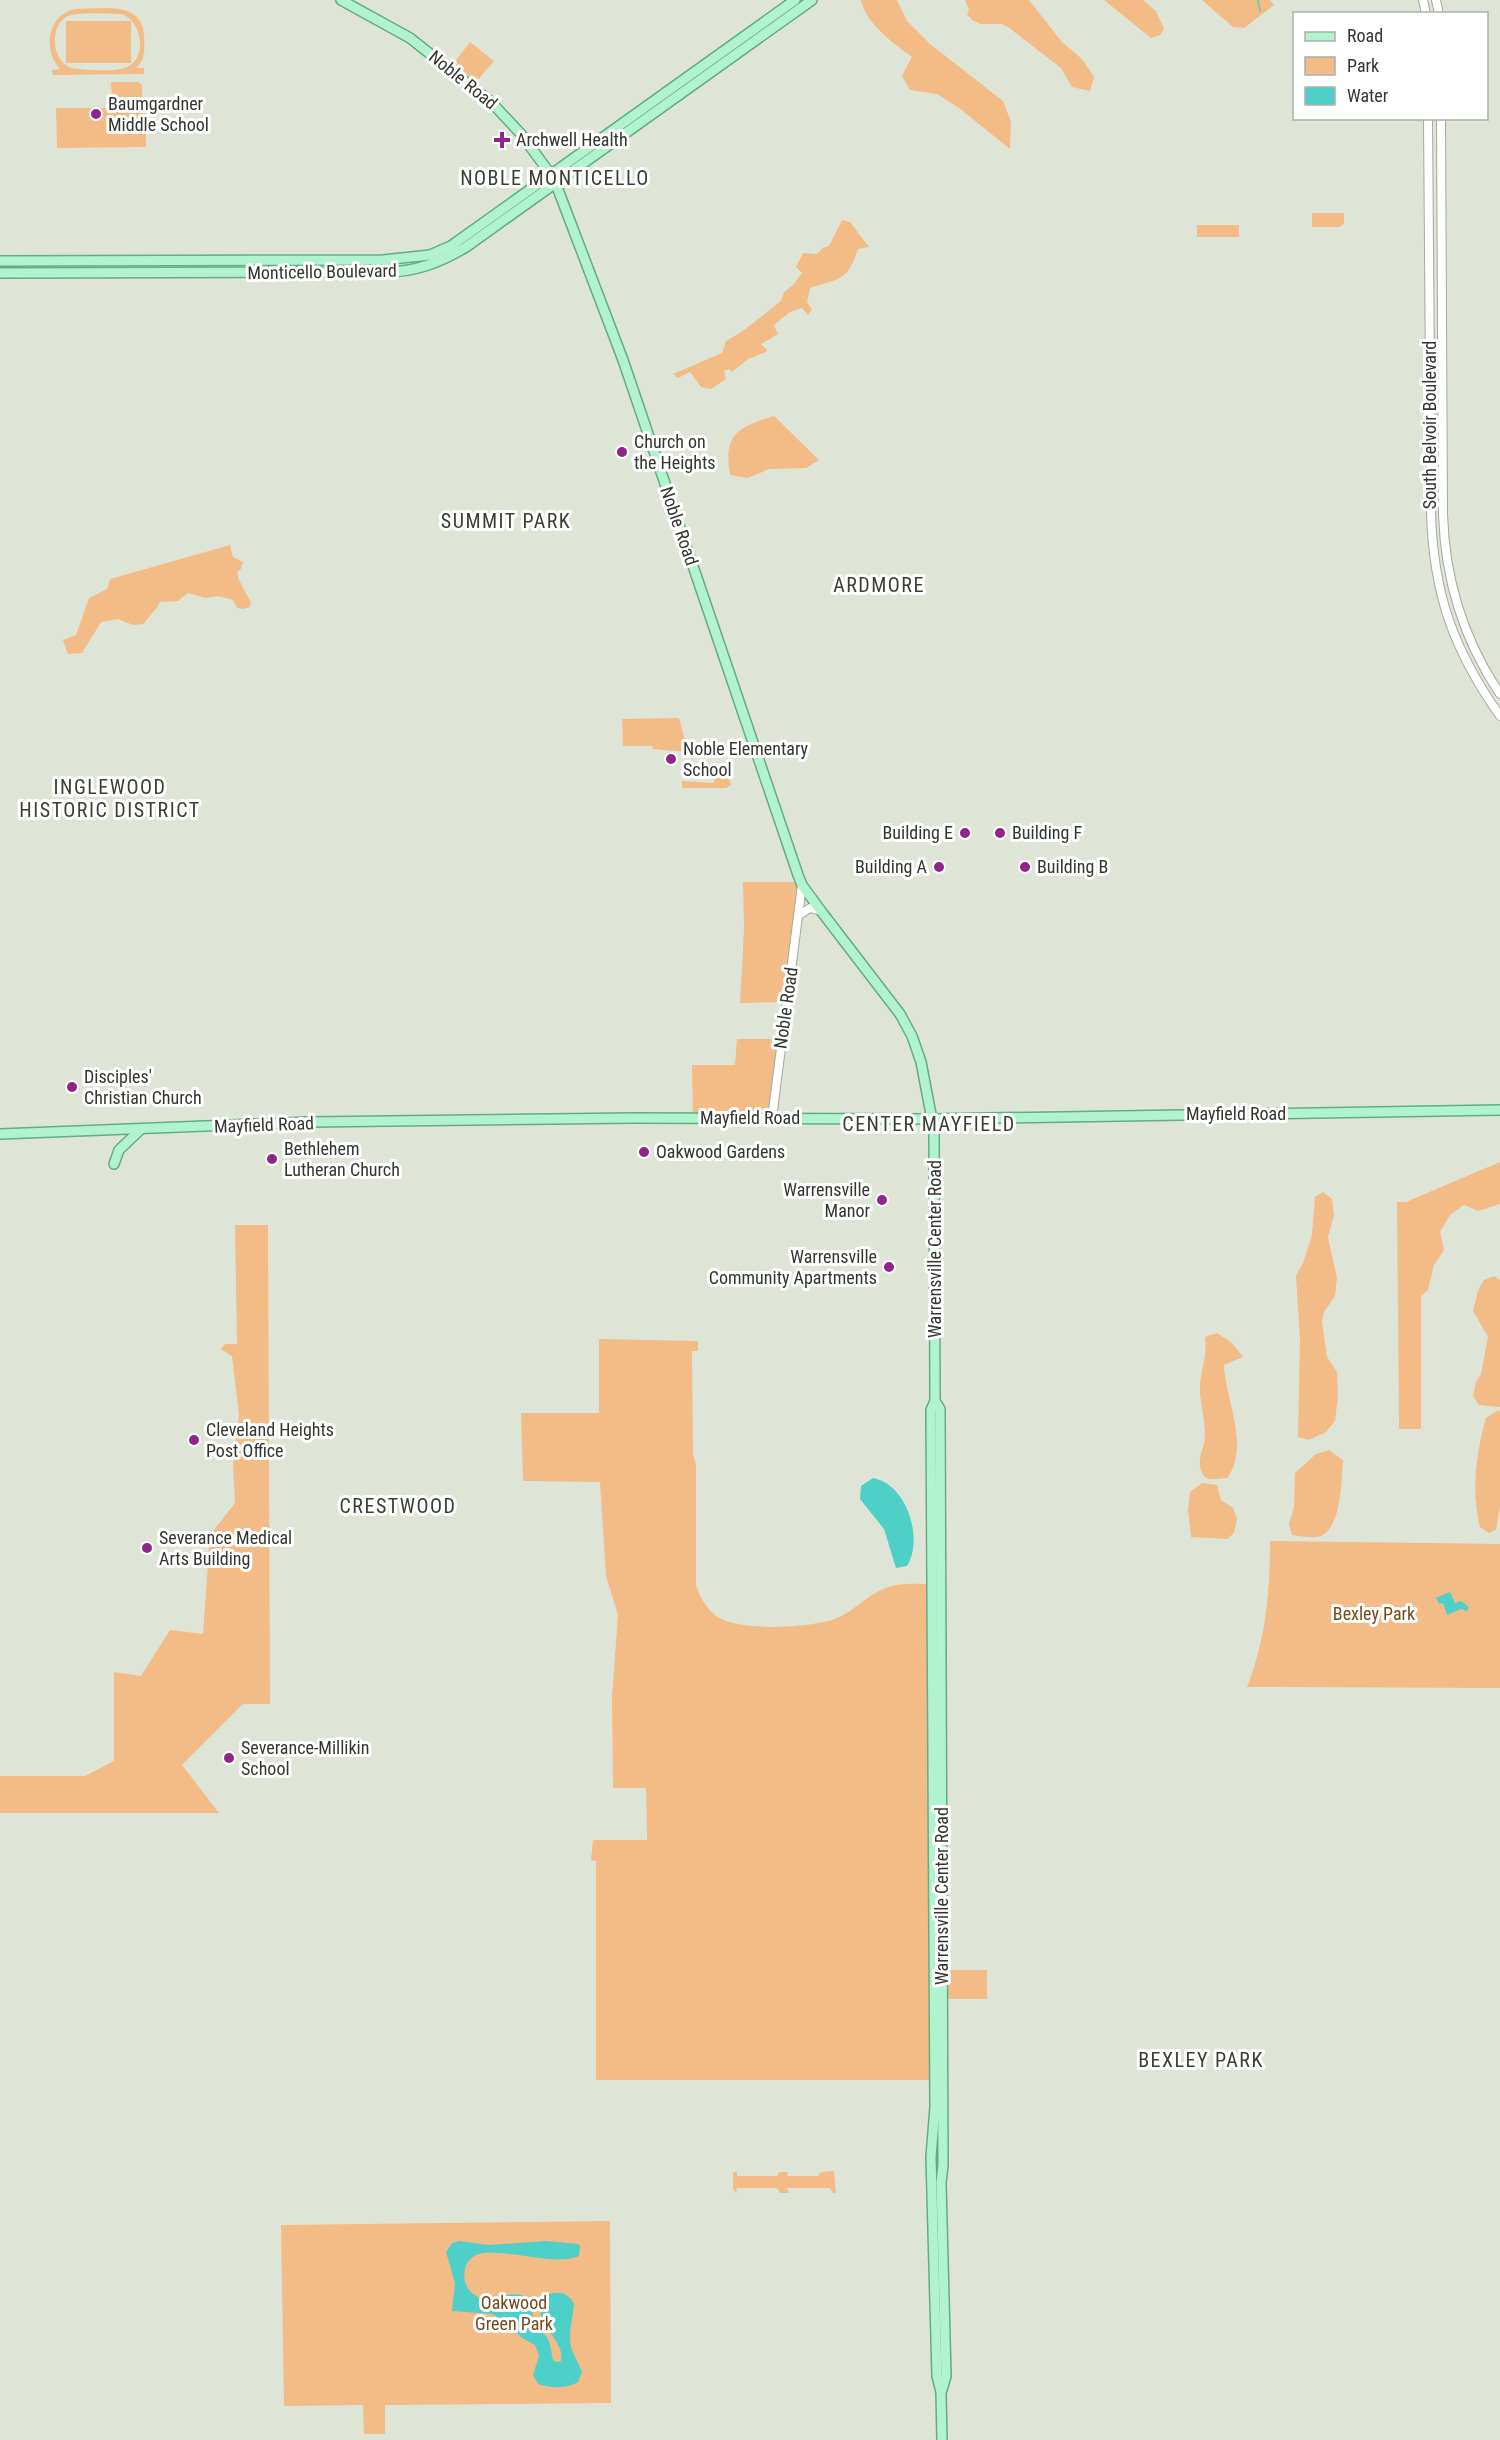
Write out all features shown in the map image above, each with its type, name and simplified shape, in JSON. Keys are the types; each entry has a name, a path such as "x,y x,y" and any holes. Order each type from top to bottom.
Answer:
{"main road":[{"name":"Noble Road","path":"341,0 411,38 491,102 521,134 554,179 623,360 802,885"},
{"name":"Monticello Boulevard","path":"579,162 795,0"},
{"name":"Monticello Boulevard","path":"0,273 405,271 422,268 448,257 524,200 812,0"},
{"name":"Monticello Boulevard","path":"0,261 405,259 430,255 445,249 524,200"},
{"name":"Warrensville Center Road","path":"802,885 905,1024 921,1062 934,1149 935,1401 940,1409 943,2096 943,2165 940,2183 946,2376 941,2395 942,2440"},
{"name":"Mayfield Road","path":"0,1134 300,1123 772,1118 931,1119 1500,1110"},
{"path":"114,1164 119,1150 140,1130"}],"street":[{"name":"South Belvoir Boulevard","path":"1428,120 1433,561 1443,603 1459,648 1469,669 1500,716"},
{"name":"South Belvoir Boulevard","path":"1441,120 1443,514 1446,562 1462,624 1500,694"},
{"name":"Noble Road","path":"772,1118 802,885"},
{"path":"799,915 808,908 821,911"}],"green space":[{"path":"861,0 897,0 907,21 930,44 1003,101 1011,122 1010,149 959,108 937,94 910,90 902,76 912,57 874,25"},
{"path":"965,0 1029,0 1062,42 1082,59 1094,77 1090,91 1072,87 1061,68 1008,27 1002,24 981,24 972,20 967,14 969,10"},
{"path":"1104,0 1143,0 1156,11 1164,29 1160,35 1151,38"},
{"path":"1202,0 1270,0 1274,5 1244,28 1233,27"},
{"path":"109,8 129,12 137,17 142,25 144,54 136,68 144,68 144,74 53,75 52,70 60,69 51,52 51,33 59,17 76,9","holes":["93,13 121,14 128,17 140,38 139,54 129,66 111,70 78,69 70,67 58,55 56,30 66,17"]},
{"path":"66,21 131,21 131,63 66,63"},
{"path":"470,42 494,61 476,82 454,63"},
{"path":"111,82 138,82 142,85 142,107 146,107 146,147 57,148 56,108 116,108 112,99"},
{"path":"1312,213 1344,213 1344,224 1339,227 1312,227"},
{"path":"842,220 850,222 869,247 858,249 850,268 841,277 810,288 807,302 812,309 808,315 802,308 790,312 774,325 778,334 761,344 767,350 766,352 748,359 732,372 729,369 724,371 726,379 711,389 701,387 690,372 678,378 673,374 722,353 726,341 743,331 781,301 784,292 802,273 796,267 803,253 817,254 829,246"},
{"path":"1197,225 1239,225 1239,237 1197,237"},
{"path":"774,416 819,460 806,468 769,469 748,478 730,475 729,450 736,434 751,424"},
{"path":"230,545 233,557 243,562 241,569 237,572 251,603 250,607 237,608 233,600 218,596 205,598 188,593 178,601 160,602 144,624 133,625 118,619 101,622 82,653 68,654 63,640 76,635 89,598 107,589 110,579"},
{"path":"679,718 688,752 653,749 652,746 623,746 622,719"},
{"path":"725,769 731,785 726,788 682,788 682,781 714,783 714,770"},
{"path":"743,882 801,882 787,1002 740,1003 744,928"},
{"path":"737,1039 781,1039 772,1118 693,1118 692,1065 735,1065"},
{"path":"1500,1162 1500,1204 1478,1211 1464,1205 1450,1215 1440,1232 1444,1250 1434,1265 1428,1290 1421,1296 1421,1429 1399,1429 1397,1202 1406,1202"},
{"path":"1323,1192 1332,1199 1334,1215 1328,1237 1337,1278 1335,1296 1324,1312 1322,1322 1327,1357 1337,1372 1338,1396 1335,1421 1326,1432 1309,1440 1298,1437 1300,1338 1296,1276 1312,1235 1315,1197"},
{"path":"235,1225 268,1225 270,1704 243,1704 182,1765 219,1813 0,1813 0,1776 85,1776 114,1761 114,1672 141,1676 170,1630 203,1634 210,1535 235,1503 233,1465 239,1415 232,1356 221,1349 225,1344 237,1344"},
{"path":"1494,1276 1500,1280 1500,1407 1479,1405 1473,1396 1476,1382 1481,1374 1488,1337 1473,1311 1478,1290 1484,1280"},
{"path":"1217,1333 1232,1343 1243,1357 1224,1365 1237,1438 1234,1466 1227,1478 1212,1479 1204,1476 1200,1466 1205,1435 1200,1386 1205,1337"},
{"path":"599,1339 698,1341 698,1351 692,1351 693,1454 696,1464 696,1585 704,1602 716,1616 727,1621 757,1626 808,1625 835,1619 891,1586 932,1584 934,2080 596,2080 596,1861 591,1860 593,1840 647,1840 646,1788 613,1788 612,1697 618,1615 606,1576 600,1482 523,1481 521,1413 599,1413"},
{"path":"1498,1410 1500,1412 1500,1507 1496,1530 1489,1533 1480,1527 1477,1513 1476,1472 1486,1418"},
{"path":"1329,1450 1343,1460 1341,1491 1333,1523 1328,1531 1318,1537 1292,1535 1289,1524 1294,1507 1295,1473 1316,1454"},
{"path":"1202,1483 1217,1485 1221,1500 1233,1508 1237,1519 1234,1533 1227,1539 1191,1537 1188,1510 1190,1492"},
{"name":"Bexley Park","path":"1270,1541 1500,1544 1500,1688 1247,1687 1259,1651 1266,1615"},
{"path":"945,1970 987,1970 987,1999 945,1999"},
{"path":"737,2171 737,2176 777,2176 779,2172 788,2172 787,2176 818,2176 821,2172 834,2171 836,2193 833,2193 830,2188 787,2188 789,2193 780,2193 777,2188 737,2188 736,2193 733,2189 733,2173"},
{"name":"Oakwood Green Park","path":"610,2221 611,2403 385,2405 385,2434 364,2434 363,2405 284,2406 281,2225"}],"water":[{"path":"873,1478 885,1482 895,1490 909,1514 914,1542 907,1566 896,1568 884,1529 860,1499 861,1486"},
{"path":"1450,1592 1455,1603 1461,1601 1469,1607 1467,1611 1461,1609 1447,1615 1443,1603 1439,1604 1436,1598"},
{"path":"459,2241 489,2245 546,2241 580,2246 579,2256 562,2259 482,2253 469,2260 464,2272 466,2284 478,2297 490,2299 515,2294 527,2298 532,2305 534,2323 547,2337 553,2360 556,2362 561,2361 561,2354 543,2320 540,2303 553,2293 570,2297 574,2304 570,2333 571,2344 582,2372 578,2382 558,2387 538,2384 533,2375 539,2356 535,2345 522,2338 505,2321 492,2314 452,2311 455,2283 446,2252 452,2243"}],"waterway":[{"path":"1258,0 1260,11"}],"place":[{"name":"Baumgardner Middle School","path":"96,114"},
{"name":"Archwell Health","path":"502,140"},
{"name":"Church on the Heights","path":"622,452"},
{"name":"Noble Elementary School","path":"671,759"},
{"name":"Building E","path":"965,833"},
{"name":"Building F","path":"1000,833"},
{"name":"Building A","path":"939,867"},
{"name":"Building B","path":"1025,867"},
{"name":"Disciples' Christian Church","path":"72,1087"},
{"name":"Oakwood Gardens","path":"644,1152"},
{"name":"Bethlehem Lutheran Church","path":"272,1159"},
{"name":"Warrensville Manor","path":"882,1200"},
{"name":"Warrensville Community Apartments","path":"889,1267"},
{"name":"Cleveland Heights Post Office","path":"194,1440"},
{"name":"Severance Medical Arts Building","path":"147,1548"},
{"name":"Severance-Millikin School","path":"229,1758"}],"district":[{"name":"NOBLE MONTICELLO","path":"555,178"},
{"name":"SUMMIT PARK","path":"506,521"},
{"name":"ARDMORE","path":"879,585"},
{"name":"INGLEWOOD HISTORIC DISTRICT","path":"110,798"},
{"name":"CENTER MAYFIELD","path":"929,1124"},
{"name":"CRESTWOOD","path":"398,1506"},
{"name":"BEXLEY PARK","path":"1201,2060"}]}
